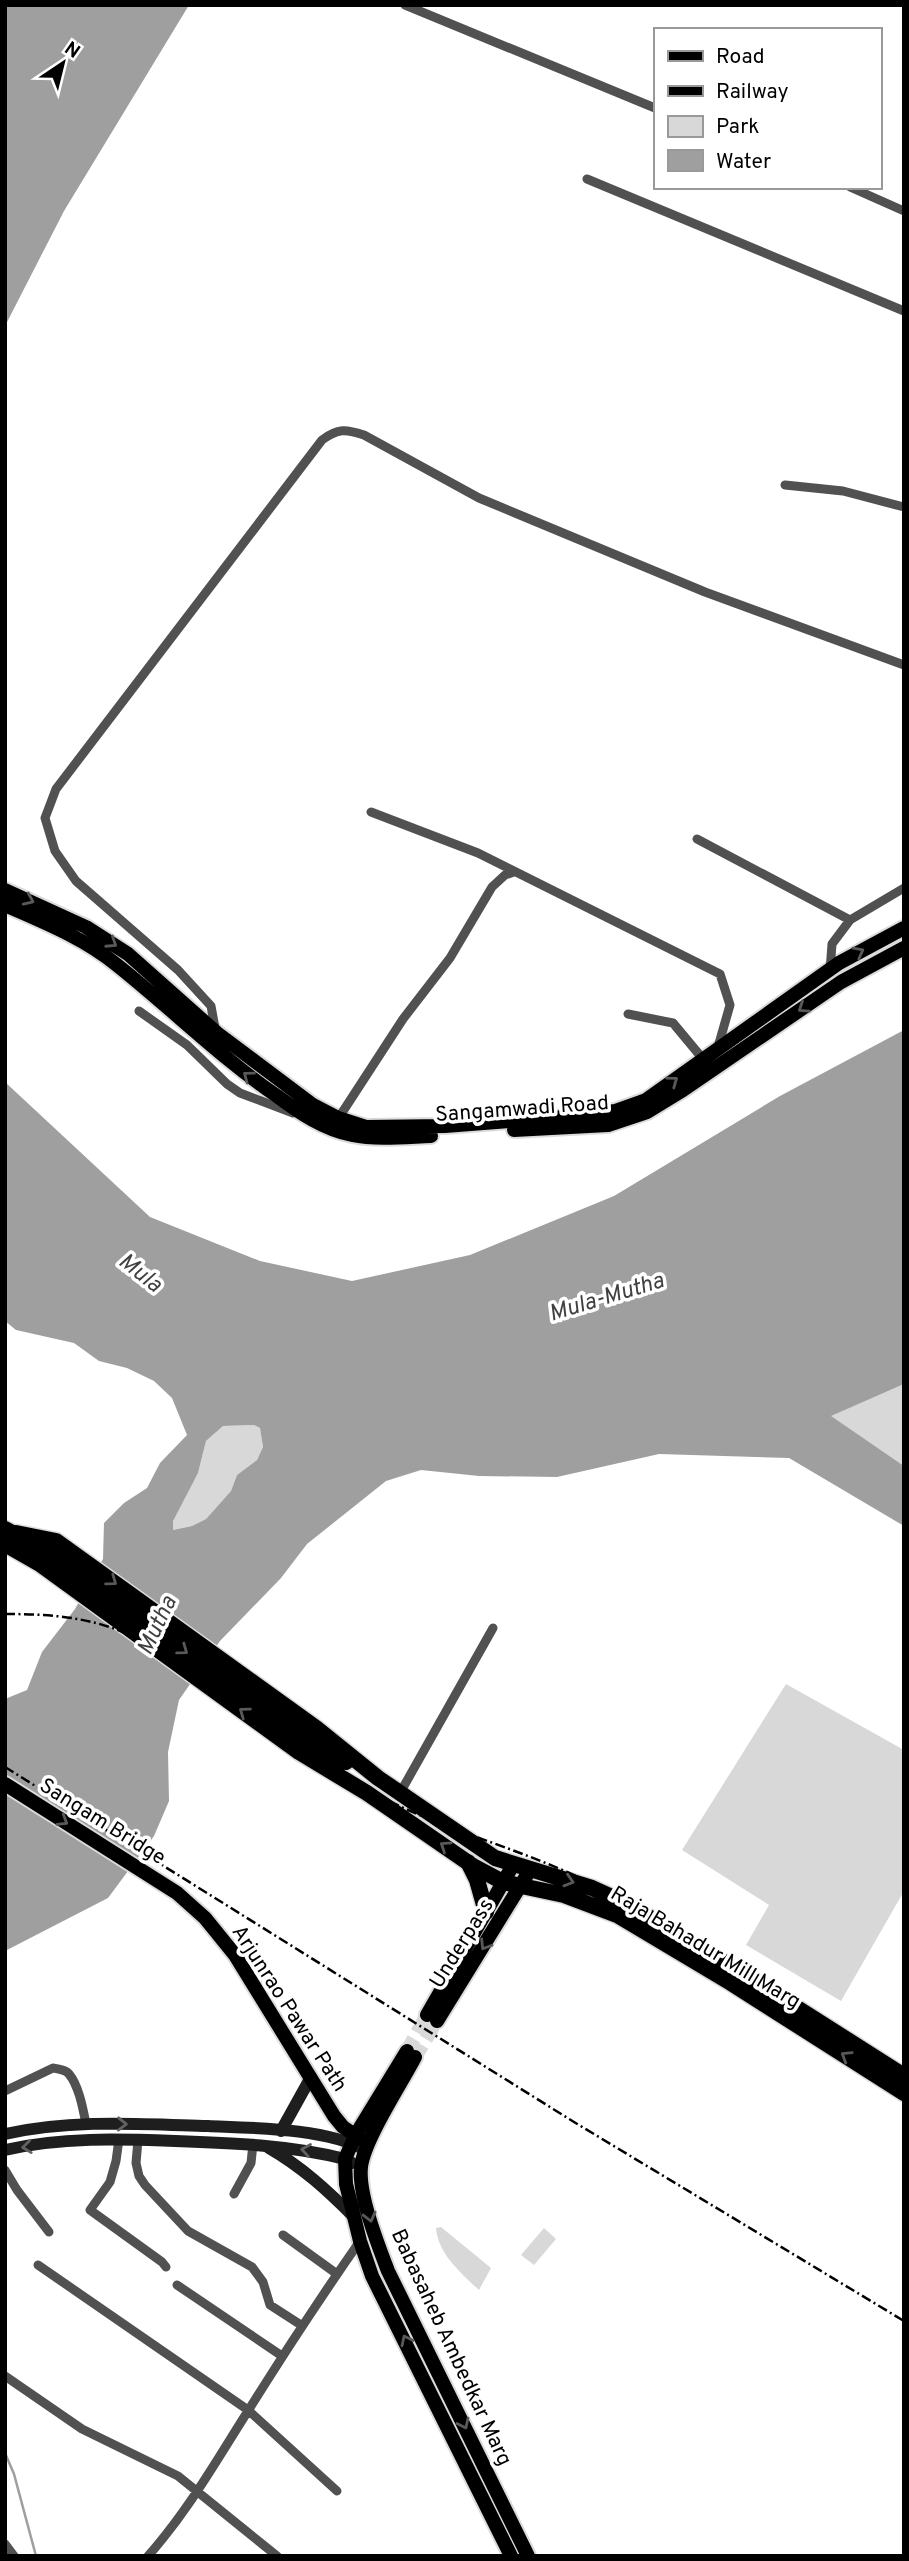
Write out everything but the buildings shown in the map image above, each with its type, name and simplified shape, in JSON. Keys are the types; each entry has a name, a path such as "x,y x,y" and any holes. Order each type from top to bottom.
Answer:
{"highway":[{"path":"9,1535 48,1552 307,1740"},
{"path":"9,1535 48,1552 307,1740"},
{"name":"Raja Bahadur Mill Marg","path":"307,1740 367,1793 468,1862 503,1882 564,1895 617,1915 900,2082"},
{"name":"Raja Bahadur Mill Marg","path":"307,1740 400,1793 495,1858 592,1888 623,1902 739,1971 900,2082"},
{"name":"Raja Bahadur Mill Marg","path":"332,1763 400,1793"},
{"path":"468,1862 477,1880 486,1912"}],"main road":[{"path":"5,890 52,918"},
{"path":"5,905 52,918"},
{"name":"Sangamwadi Road","path":"52,918 86,927 128,954 211,1038 311,1112 353,1136 403,1138 608,1125 628,1120 683,1090 837,985 904,948"},
{"name":"Sangamwadi Road","path":"335,1124 432,1127 615,1111 646,1100 829,969 904,928"},
{"name":"Sangam Bridge","path":"5,1784 177,1893"},
{"name":"Underpass","path":"513,1865 432,2018 530,1870"},
{"name":"Arjunrao Pawar Path","path":"177,1893 205,1918 234,1955 334,2116 359,2141"},
{"path":"345,2159 359,2141 411,2054 365,2121 359,2141"},
{"path":"281,2131 311,2077"},
{"path":"326,2101 348,2119 365,2121"},
{"path":"5,2134 86,2124 129,2124 281,2131 359,2141"},
{"path":"5,2150 119,2139 260,2145 294,2148 345,2159 361,2168"},
{"name":"Babasaheb Ambedkar Marg","path":"359,2141 362,2181 375,2236 388,2271 528,2556"},
{"path":"260,2145 298,2165 354,2217"},
{"name":"Babasaheb Ambedkar Marg","path":"345,2159 346,2184 372,2276 510,2556"}],"street":[{"path":"405,5 654,108"},
{"path":"587,179 904,311"},
{"path":"854,189 904,211"},
{"path":"211,1038 211,1006 178,970 76,881 55,851 46,818 55,789 322,440 335,430 347,429 364,435 479,498 705,592 904,665"},
{"path":"785,485 843,491 904,507"},
{"path":"371,812 478,853 720,974 730,1005 718,1049"},
{"path":"697,839 850,920"},
{"path":"335,1124 403,1019 450,958 492,887 505,875 514,872"},
{"path":"837,985 829,969 832,944 850,920 904,888"},
{"path":"139,1011 187,1045 240,1093 311,1112"},
{"path":"628,1014 673,1023 703,1059"},
{"path":"400,1793 494,1628"},
{"path":"5,2091 53,2068 61,2069 69,2073 76,2088 86,2124"},
{"path":"119,2139 110,2182 90,2210 166,2267"},
{"path":"138,2140 136,2163 145,2185 188,2231 252,2267 263,2282 270,2305 301,2325"},
{"path":"234,2194 260,2145"},
{"path":"5,2170 49,2232"},
{"path":"283,2235 337,2274"},
{"path":"148,2556 174,2527 199,2492 301,2325 360,2241"},
{"path":"38,2265 248,2410 337,2491"},
{"path":"177,2284 282,2356"},
{"path":"5,2376 82,2429 178,2476 277,2556"},
{"path":"5,2544 14,2556"}],"green space":[{"path":"904,1384 904,1466 830,1416"},
{"path":"254,1425 260,1428 263,1447 257,1460 237,1475 231,1491 206,1519 192,1526 173,1530 172,1521 198,1473 206,1441 223,1426"},
{"path":"786,1684 904,1750 904,1891 841,2001 746,1945 769,1905 682,1850"},
{"path":"441,2227 491,2268 479,2290 446,2255 436,2228"},
{"path":"544,2228 556,2239 534,2265 521,2255"}],"water":[{"path":"5,5 189,5 64,211 5,326"},
{"path":"904,1030 904,1384 831,1416 904,1466 904,1526 789,1458 659,1454 557,1477 479,1476 421,1470 386,1481 307,1544 281,1578 220,1641 179,1700 168,1752 169,1801 154,1836 108,1898 5,1951 5,1699 27,1690 42,1652 75,1609 103,1559 104,1523 124,1503 147,1488 160,1463 187,1435 172,1398 154,1381 127,1368 99,1361 74,1343 16,1330 5,1321 5,1082 150,1217 260,1261 352,1281 470,1255 614,1196 780,1096","holes":["254,1425 260,1428 263,1447 257,1460 237,1475 231,1491 206,1519 192,1526 173,1530 173,1521 198,1473 206,1441 223,1426"]}],"waterway":[{"path":"5,2453 14,2474 36,2556"}],"tunnel":[{"path":"407,2051 427,2015"},
{"path":"415,2057 437,2021"}],"railway":[{"path":"5,1614 75,1619 102,1625 139,1639 162,1653 275,1738 353,1783 428,1818 583,1879 693,1939"},
{"path":"5,1767 574,2122 904,2321"},
{"path":"880,2066 904,2081"}],"water label":[{"name":"Mula","path":"141,1272"},
{"name":"Mula-Mutha","path":"606,1296"},
{"name":"Mutha","path":"156,1625"}]}
